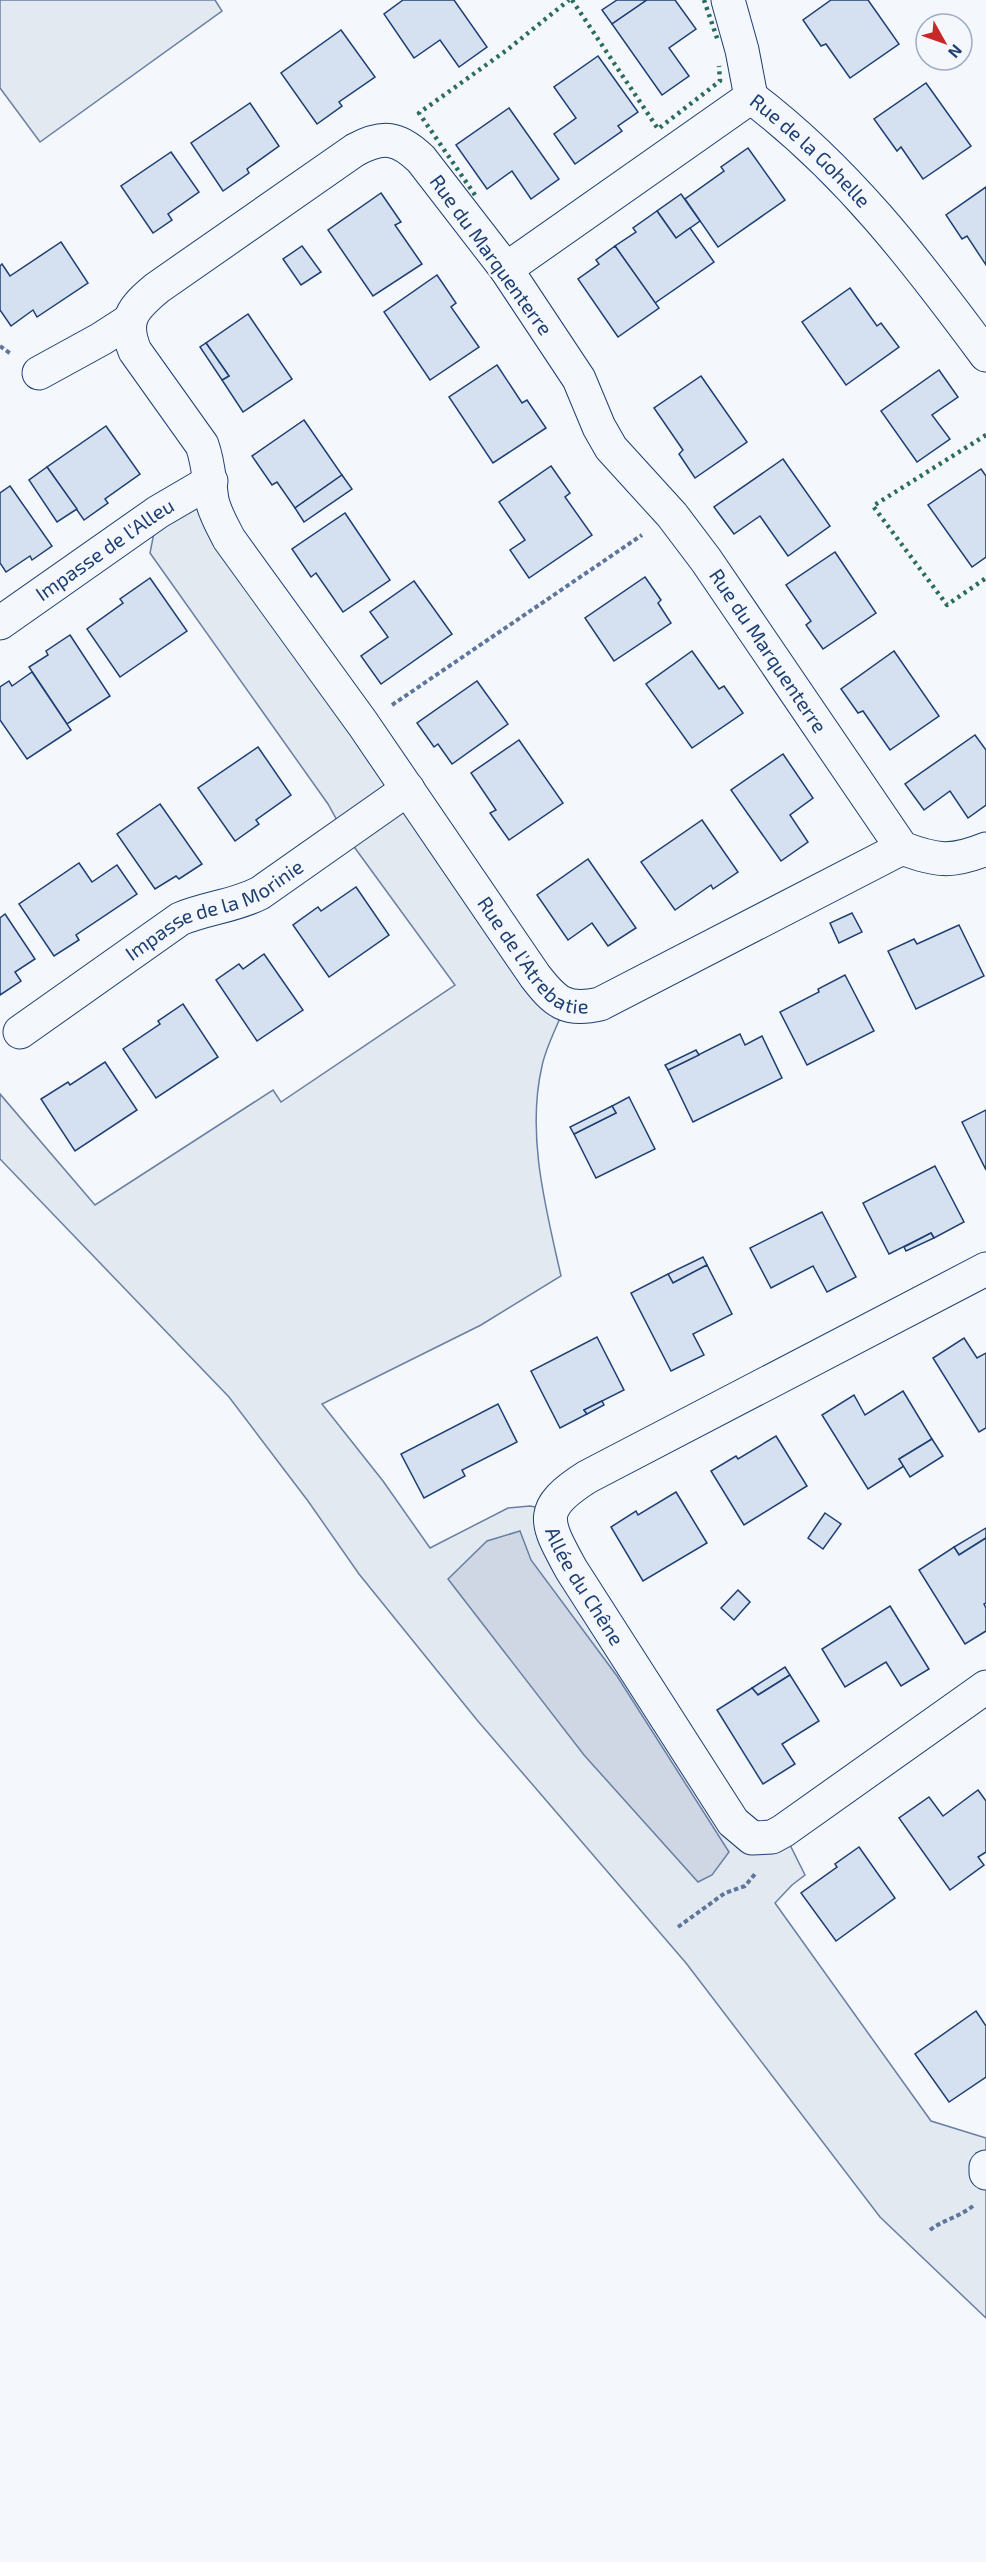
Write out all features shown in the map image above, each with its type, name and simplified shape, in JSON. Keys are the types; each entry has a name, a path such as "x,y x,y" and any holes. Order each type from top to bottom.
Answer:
{"street":[{"path":"728,0 742,50 751,97"},
{"name":"Rue de la Gohelle","path":"506,269 751,97 830,164 890,228 986,355"},
{"name":"Rue du Marquenterre","path":"129,321 140,303 157,288 355,150 373,140 392,140 408,147 421,159 506,269 579,379 599,427 611,448 672,515 753,628 902,848"},
{"path":"39,373 129,321"},
{"path":"129,321 129,336 135,351 201,445 208,463 211,481"},
{"name":"Rue de l'Atrebatie","path":"211,481 212,501 229,539 363,724 549,994 565,1006 582,1008 600,1005 902,848"},
{"name":"Impasse de l'Alleu","path":"0,624 158,512 211,481"},
{"name":"Impasse de la Morinie","path":"20,1032 180,920 199,911 246,901 260,893 408,789"},
{"path":"902,848 940,860 960,859 986,849"},
{"name":"Allée du Chêne","path":"986,1269 587,1477 557,1498 551,1510 550,1527 571,1569 734,1822 752,1838 772,1837 783,1832 986,1687"},
{"path":"986,2167 986,2173"}],"path":[{"path":"363,724 672,515"},
{"path":"678,1927 725,1893"},
{"path":"930,2230 958,2217"}],"shaded area":[{"path":"0,0 215,0 222,11 40,142 0,88"},
{"path":"211,481 229,539 565,1006 544,1058 536,1118 544,1198 561,1276 481,1325 322,1404 383,1481 430,1548 508,1508 530,1506 551,1510 733,1822 783,1831 805,1875 775,1903 931,2121 986,2138 986,2318 880,2217 686,1963 477,1720 359,1574 308,1501 229,1397 0,1159 0,1094 95,1205 273,1090 281,1102 455,985 344,833 328,804 150,553 158,512"},
{"path":"520,1531 531,1560 617,1676 729,1852 712,1875 698,1882 584,1755 448,1579 487,1541"}],"building":[{"path":"403,0 454,0 487,47 459,67 440,40 414,58 384,14"},
{"path":"617,0 647,0 612,24 602,10"},
{"path":"647,0 675,0 696,29 669,48 689,76 662,95 612,24"},
{"path":"831,0 868,0 899,44 850,78 826,44 821,46 803,20"},
{"path":"341,30 375,77 339,102 342,106 317,124 281,73"},
{"path":"598,56 638,112 618,126 622,131 575,164 554,134 576,118 554,87"},
{"path":"926,83 971,146 923,179 901,147 897,151 874,119"},
{"path":"250,103 279,146 247,169 249,173 223,191 191,143"},
{"path":"509,108 559,179 531,199 512,171 487,189 456,145"},
{"path":"748,148 785,200 718,247 685,199 724,171 721,167"},
{"path":"171,152 199,192 168,214 172,220 153,233 121,186"},
{"path":"986,187 986,265 967,236 962,239 946,215"},
{"path":"381,193 401,222 395,225 422,264 373,296 328,230"},
{"path":"681,194 700,221 676,238 657,211"},
{"path":"657,211 676,238 690,228 714,262 655,303 615,246 636,232 633,228"},
{"path":"61,242 88,283 37,317 33,310 11,326 0,310 0,266 2,264 10,276"},
{"path":"302,246 321,272 301,285 283,259"},
{"path":"615,246 659,308 618,337 578,279 599,264 596,260"},
{"path":"437,275 456,303 451,307 479,347 430,380 384,312"},
{"path":"850,288 877,326 881,323 899,347 846,385 802,322"},
{"path":"248,314 292,379 243,412 222,380 229,376 206,343"},
{"path":"206,343 229,376 222,380 200,347"},
{"path":"497,365 522,403 527,400 546,428 493,463 449,397"},
{"path":"939,370 958,397 932,415 950,439 917,462 881,411"},
{"path":"701,376 747,442 695,478 679,454 683,450 654,408"},
{"path":"304,420 342,475 295,508 277,482 272,485 252,456"},
{"path":"106,426 140,474 105,499 108,503 84,520 47,467"},
{"path":"783,459 830,526 788,556 760,516 734,534 714,507"},
{"path":"551,466 570,493 565,497 592,535 529,578 510,550 525,540 499,502"},
{"path":"47,467 77,509 57,522 29,480"},
{"path":"981,469 986,476 986,557 972,567 928,505"},
{"path":"342,475 352,489 304,522 295,508"},
{"path":"10,486 52,546 32,560 30,556 6,572 0,563 0,493"},
{"path":"345,513 390,580 343,612 316,573 311,577 292,549"},
{"path":"835,552 876,613 823,649 806,625 811,621 786,585"},
{"path":"645,577 661,600 658,603 671,623 614,661 585,618"},
{"path":"150,578 187,631 120,677 87,629 123,603 120,599"},
{"path":"414,581 452,634 381,684 361,656 388,637 370,612"},
{"path":"70,635 110,696 67,724 29,667 48,655 46,651"},
{"path":"692,651 719,689 724,686 743,713 692,748 646,684"},
{"path":"894,651 939,716 890,750 863,711 858,713 841,689"},
{"path":"32,672 71,730 27,759 0,720 0,687 9,681 12,686"},
{"path":"477,681 508,724 452,764 438,744 434,747 417,723"},
{"path":"975,735 986,750 986,805 968,818 950,791 924,810 905,784"},
{"path":"519,740 563,803 509,840 490,813 496,810 471,773"},
{"path":"258,747 291,795 256,820 259,824 235,841 198,788"},
{"path":"783,754 813,798 790,815 808,842 781,861 731,790"},
{"path":"160,804 202,864 179,879 176,876 155,889 117,834"},
{"path":"702,820 738,872 713,889 711,885 675,910 641,862"},
{"path":"588,859 636,928 608,946 592,923 568,940 537,895"},
{"path":"79,863 92,882 117,865 137,894 76,935 79,940 54,956 19,904"},
{"path":"356,887 389,935 329,977 293,925 318,907 321,911"},
{"path":"852,913 862,932 839,943 830,923"},
{"path":"5,914 35,959 15,972 21,981 0,995 0,918"},
{"path":"959,925 984,976 916,1009 888,951 914,939 917,944"},
{"path":"264,954 303,1010 257,1041 216,980 239,964 243,969"},
{"path":"845,975 874,1031 807,1065 780,1012 819,992 818,989"},
{"path":"183,1004 218,1057 156,1098 123,1049 160,1024 158,1021"},
{"path":"740,1034 745,1045 762,1036 782,1078 693,1122 668,1070"},
{"path":"696,1050 699,1055 668,1070 665,1065"},
{"path":"105,1062 137,1110 75,1151 41,1099 68,1082 70,1085"},
{"path":"629,1097 655,1149 596,1178 574,1134 616,1113 612,1106"},
{"path":"612,1106 616,1113 574,1134 570,1127"},
{"path":"986,1110 986,1170 962,1122"},
{"path":"935,1166 964,1222 934,1238 931,1233 889,1254 863,1203"},
{"path":"822,1212 856,1277 827,1292 813,1266 771,1288 750,1248"},
{"path":"931,1233 934,1238 906,1251 904,1247"},
{"path":"703,1257 707,1265 673,1283 668,1274"},
{"path":"707,1265 732,1314 693,1334 704,1355 671,1371 631,1293 668,1274 673,1283"},
{"path":"597,1337 624,1390 584,1410 587,1414 560,1428 531,1371"},
{"path":"964,1338 977,1358 986,1353 986,1428 979,1432 933,1358"},
{"path":"903,1391 932,1439 899,1459 904,1466 868,1489 822,1415 854,1395 865,1415"},
{"path":"602,1401 604,1405 587,1414 584,1410"},
{"path":"498,1404 517,1442 462,1470 465,1476 424,1498 401,1454"},
{"path":"776,1436 807,1486 744,1525 711,1471 736,1456 738,1459"},
{"path":"932,1439 943,1456 910,1477 899,1459"},
{"path":"676,1492 707,1543 643,1581 611,1527 636,1511 638,1515"},
{"path":"825,1513 841,1524 823,1549 808,1538"},
{"path":"986,1528 986,1538 959,1555 954,1547"},
{"path":"986,1538 986,1603 984,1604 986,1631 965,1644 919,1570 954,1547 959,1555"},
{"path":"738,1590 750,1602 734,1620 721,1608"},
{"path":"890,1606 929,1669 901,1686 886,1662 845,1687 822,1649"},
{"path":"785,1667 790,1675 758,1695 752,1688"},
{"path":"790,1675 819,1721 782,1744 795,1764 763,1784 717,1710 752,1688 758,1695"},
{"path":"978,1790 986,1801 986,1852 978,1857 984,1865 950,1890 899,1818 929,1797 943,1816"},
{"path":"859,1847 895,1898 836,1941 801,1893 837,1867 835,1864"},
{"path":"976,2011 986,2026 986,2077 949,2102 915,2054"}],"hedge":[{"path":"475,195 419,113 507,50 569,0"},
{"path":"572,0 658,129 720,81 719,66"},
{"path":"704,0 718,41"},
{"path":"986,435 873,506 947,605 986,578"}]}
